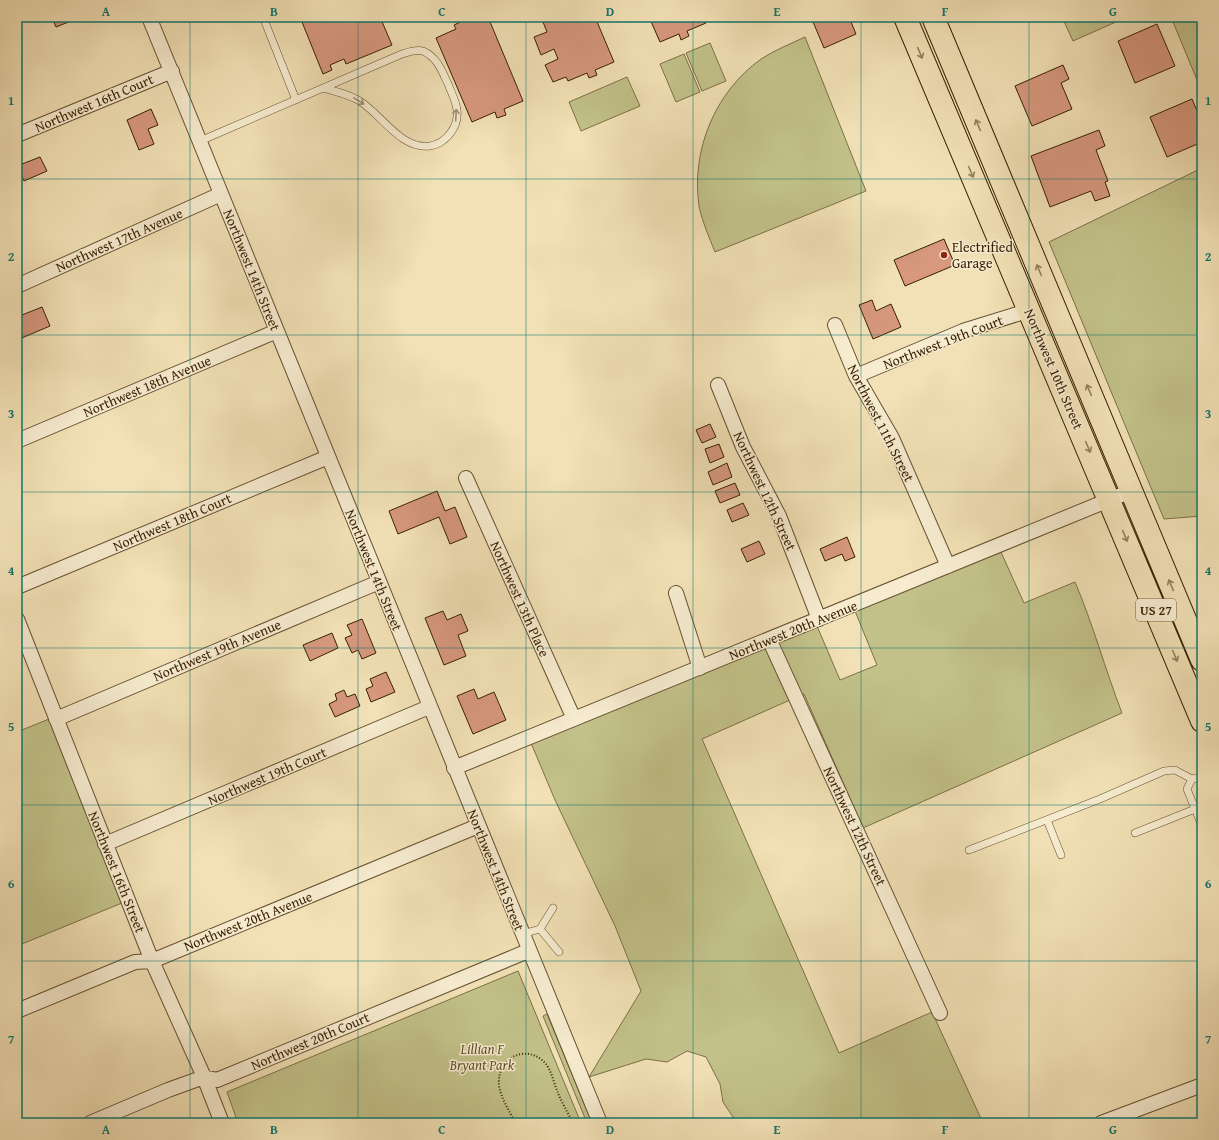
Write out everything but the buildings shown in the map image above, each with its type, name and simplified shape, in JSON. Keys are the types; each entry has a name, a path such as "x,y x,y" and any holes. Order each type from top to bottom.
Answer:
{"highway":[{"name":"Northwest 10th Street","path":"905,17 1030,310 1202,721"},
{"name":"Northwest 10th Street","path":"932,17 1202,660"},
{"path":"1004,250 1026,241"}],"street":[{"name":"Northwest 14th Street","path":"149,17 528,951 600,1123"},
{"name":"Northwest 16th Court","path":"17,135 172,71"},
{"name":"Northwest 17th Avenue","path":"17,286 221,194"},
{"name":"Northwest 19th Court","path":"856,376 963,331 1030,310"},
{"name":"Northwest 11th Street","path":"835,325 856,376 892,438 948,566"},
{"name":"Northwest 18th Avenue","path":"17,441 277,332"},
{"name":"Northwest 12th Street","path":"718,385 743,447 779,516 819,619"},
{"name":"Northwest 18th Court","path":"17,587 328,457"},
{"name":"Northwest 13th Place","path":"466,478 574,719"},
{"name":"Northwest 20th Avenue","path":"454,768 1131,491"},
{"name":"Northwest 19th Avenue","path":"56,719 379,582"},
{"path":"676,593 700,668"},
{"name":"Northwest 16th Street","path":"17,619 152,961 204,1077 222,1123"},
{"name":"Northwest 12th Street","path":"769,639 940,1013"},
{"name":"Northwest 19th Court","path":"105,844 429,707"},
{"name":"Northwest 20th Avenue","path":"17,1011 135,962 152,961 478,826"},
{"name":"Northwest 20th Court","path":"90,1123 168,1090 204,1077 217,1080 528,951"},
{"path":"1101,1123 1202,1085"}],"lane":[{"path":"263,17 296,100"},
{"path":"200,141 296,100 323,88 402,54 421,50 435,60 441,69 455,101 457,111 456,122 452,132 446,139 430,146 420,145 399,135 374,111 358,100 340,92 323,88"},
{"path":"969,850 1047,820 1164,771 1175,770 1192,779 1202,777"},
{"path":"1192,779 1187,789 1202,826"},
{"path":"1135,833 1195,809"},
{"path":"1047,820 1061,855"},
{"path":"522,934 540,929 553,908"},
{"path":"540,929 558,952"}],"path":[{"path":"515,1123 499,1086 502,1069 508,1060 518,1054 535,1055 547,1065 557,1092 574,1123"}],"green space":[{"path":"1062,17 1127,17 1073,41"},
{"path":"1171,17 1202,17 1202,92"},
{"path":"805,37 866,191 715,252 700,212 697,185 703,144 710,124 719,105 745,72 766,56"},
{"path":"710,43 726,81 702,91 686,53"},
{"path":"684,54 700,92 676,102 660,64"},
{"path":"627,77 640,106 581,131 569,102"},
{"path":"1202,168 1202,516 1164,519 1049,242"},
{"path":"1000,550 1024,603 1075,582 1088,614 1122,713 863,828 804,694 802,695 778,642 817,626 840,680 877,665 855,611"},
{"path":"765,647 790,700 702,739 839,1053 932,1012 983,1123 737,1123 723,1102 720,1084 706,1057 687,1051 667,1062 646,1059 589,1077 641,991 615,926 555,800 531,743"},
{"path":"49,719 122,903 17,946 17,732"},
{"name":"Lillian F Bryant Park","path":"518,971 581,1123 238,1123 227,1092"},
{"path":"547,1014 592,1123 587,1123 543,1016"}],"place":[{"name":"Electrified Garage","path":"944,255"}]}
